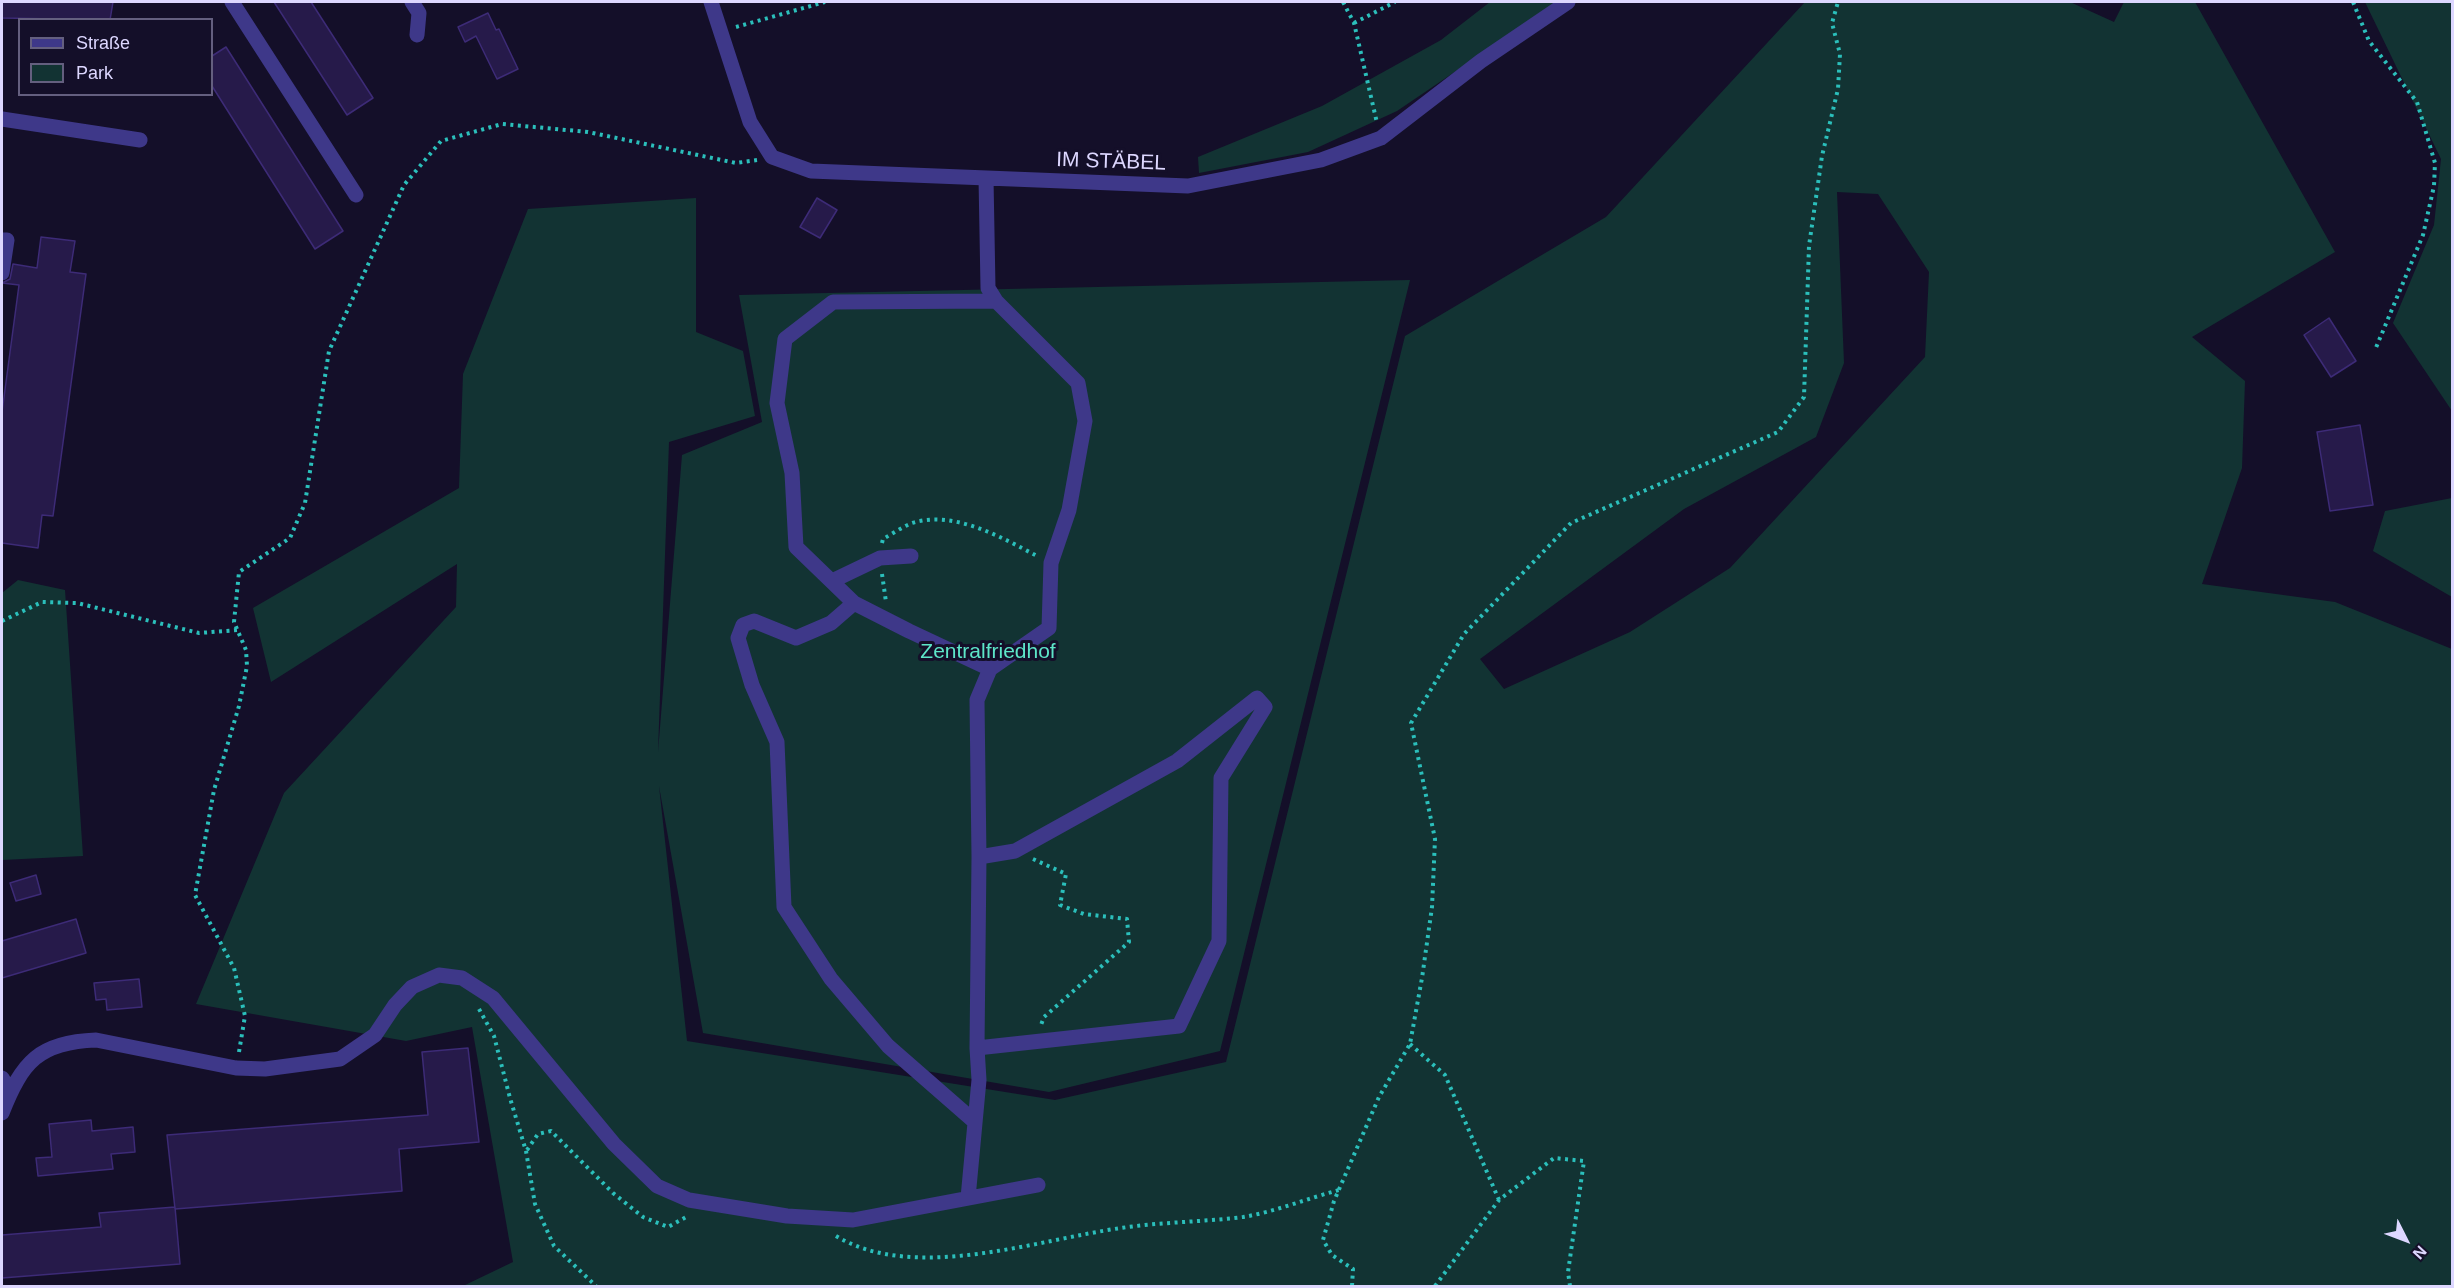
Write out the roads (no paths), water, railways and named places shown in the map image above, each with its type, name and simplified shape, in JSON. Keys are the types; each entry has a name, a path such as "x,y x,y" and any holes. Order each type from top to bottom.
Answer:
{"street":[{"path":"232,2 356,195"},
{"path":"412,2 419,13 417,35"},
{"name":"IM STÄBEL","path":"711,2 750,122 772,157 811,171 1188,186 1321,160 1381,138 1481,61 1568,2"},
{"path":"2,119 140,140"},
{"path":"968,1198 979,1080 977,1048 980,857 977,700 990,669 1049,628 1051,563 1068,510 1085,421 1078,383 996,301 988,288 986,178"},
{"path":"2,240 7,240 2,273"},
{"path":"990,669 854,603 795,547 792,473 777,403 785,339 833,302 996,301"},
{"path":"832,581 880,558 911,556"},
{"path":"854,603 831,623 796,638 754,621 743,626 738,638 752,685 777,742 784,907 831,980 888,1046 975,1122"},
{"path":"977,1048 1179,1026 1219,941 1221,778 1265,707 1257,698 1176,761 1015,851 980,857"},
{"path":"2,1113 6,1084 39,1055 53,1046 75,1041 96,1040 236,1068 265,1069 340,1059 375,1035 395,1005 412,987 439,975 462,978 493,998 621,1150 657,1186 689,1200 787,1216 853,1220 1038,1185"}],"park label":[{"name":"Zentralfriedhof","path":"988,652"}]}
